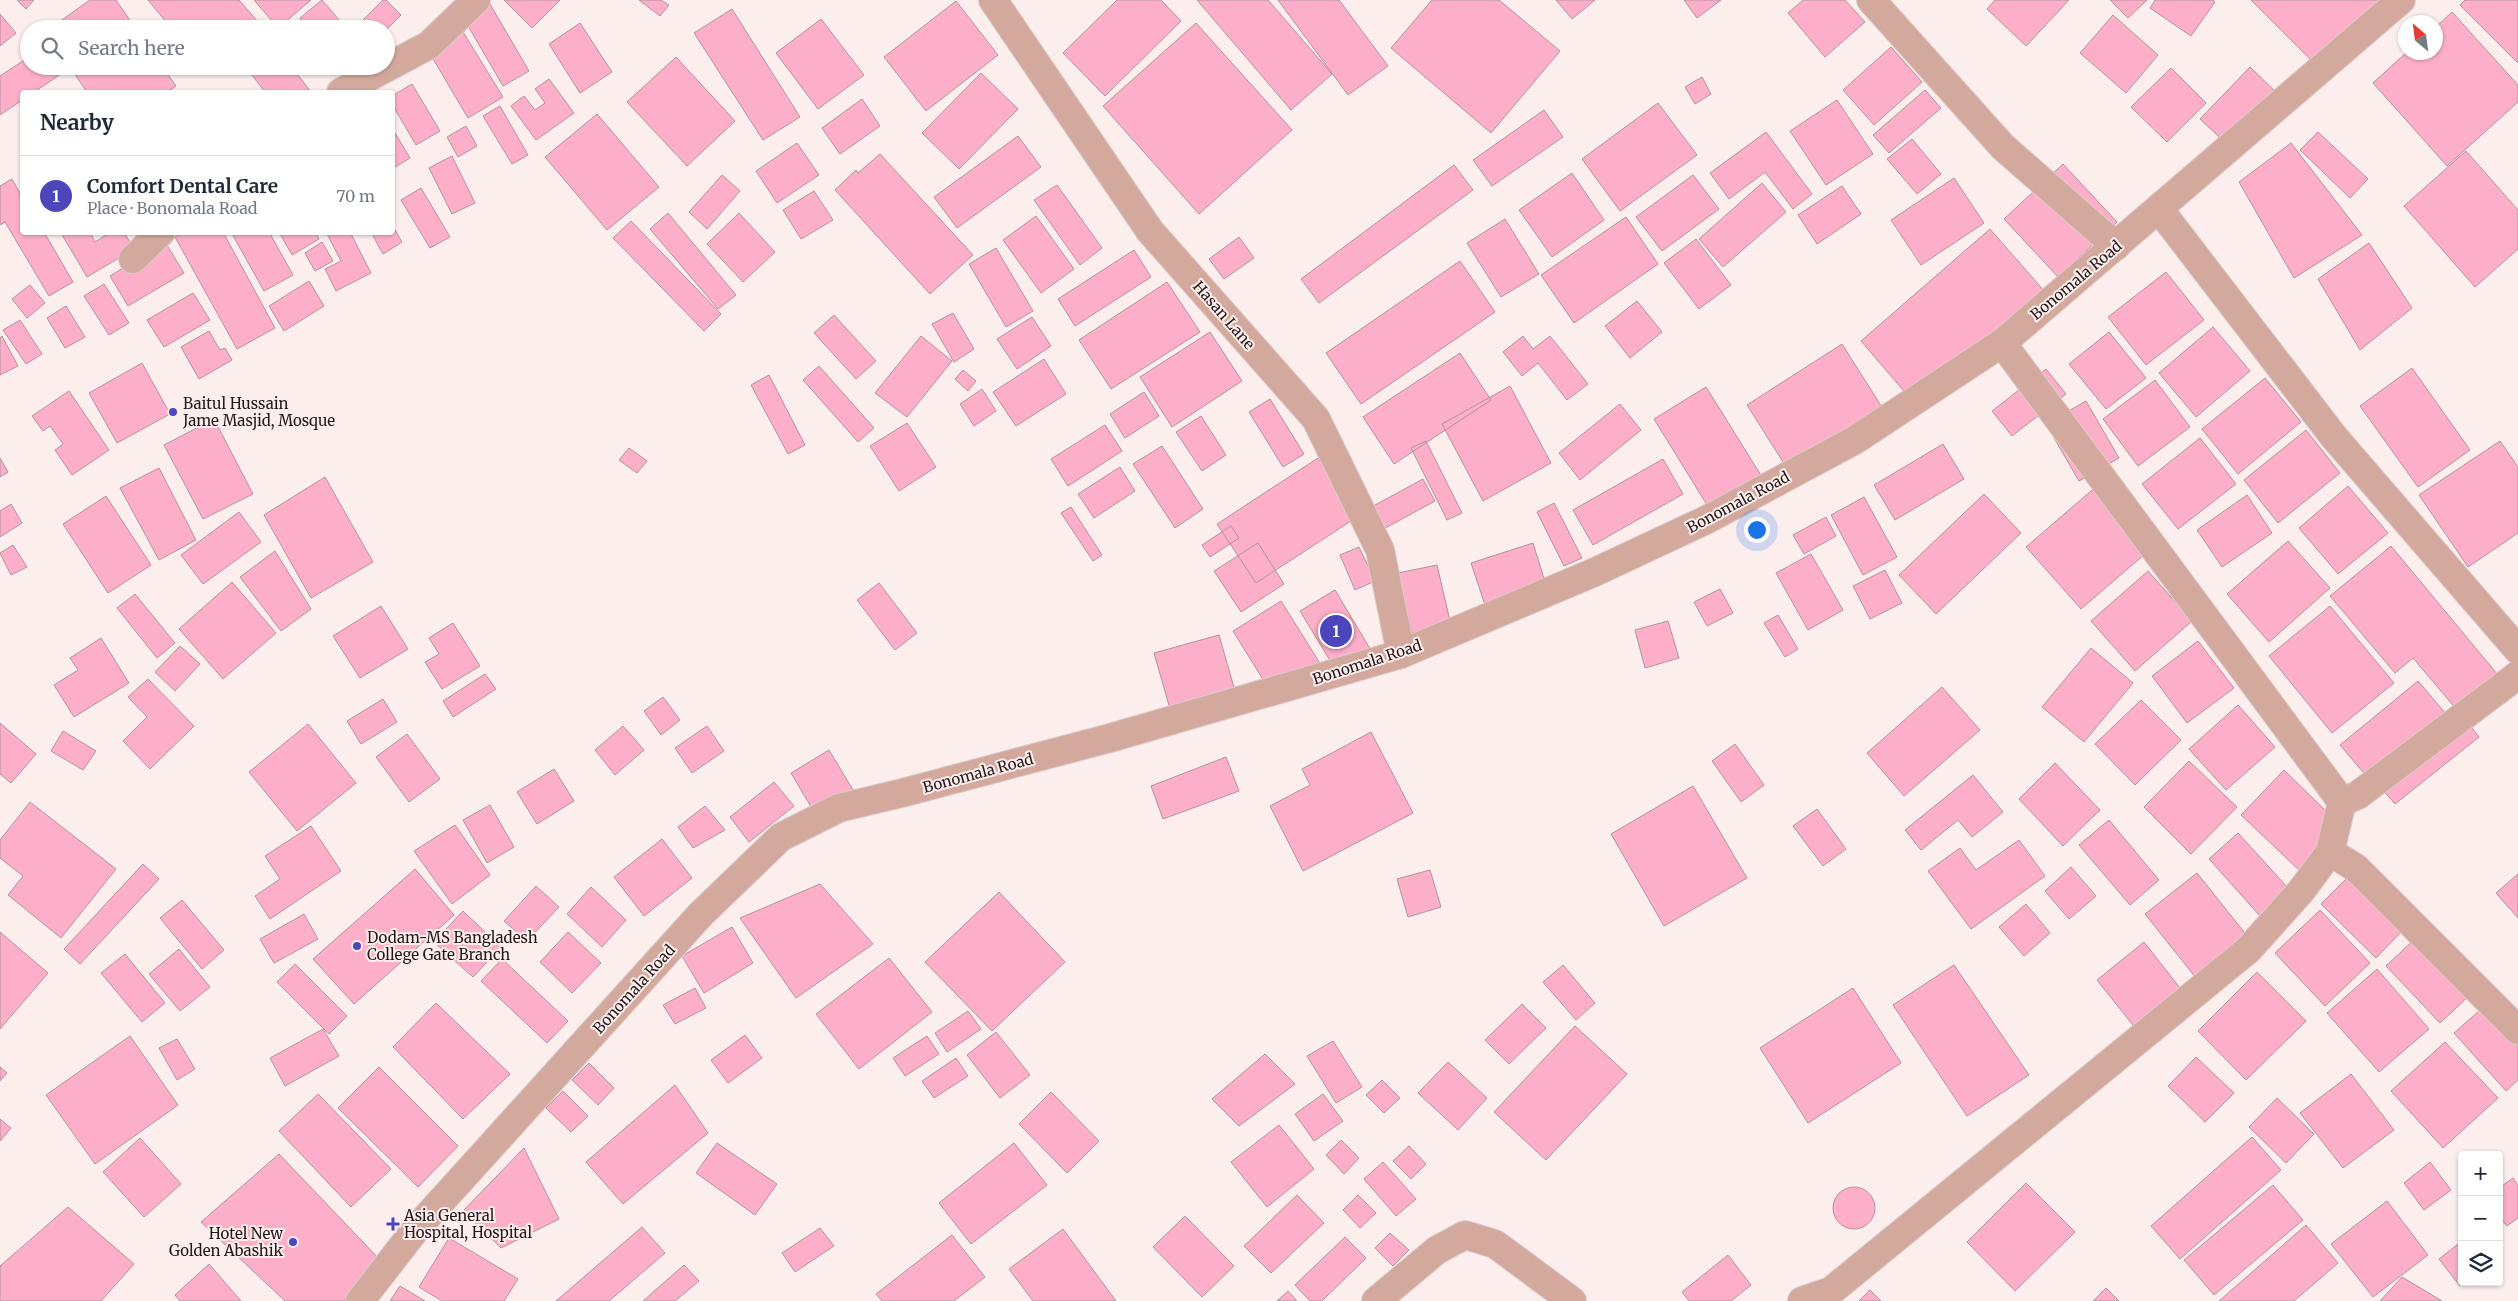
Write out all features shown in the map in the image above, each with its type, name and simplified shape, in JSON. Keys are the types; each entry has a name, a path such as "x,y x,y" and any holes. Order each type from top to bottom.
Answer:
{"street":[{"path":"395,63 430,45 476,0"},
{"name":"Hasan Lane","path":"993,0 1150,231 1316,419 1380,550 1401,654"},
{"path":"1871,0 2004,147 2116,246"},
{"name":"Bonomala Road","path":"360,1301 416,1228 700,915 781,837 839,808 1110,738 1401,654 1595,572 1706,520 1855,440 2002,343 2401,0"},
{"path":"345,90 373,75"},
{"path":"2159,209 2334,437 2518,650"},
{"path":"133,259 158,235"},
{"path":"2002,343 2342,802"},
{"path":"1802,1301 1831,1291 2248,950 2301,891 2330,852 2342,802 2358,794 2518,675"},
{"path":"2330,852 2356,868 2518,1030"},
{"path":"1376,1301 1437,1250 1465,1235 1495,1244 1572,1301"}],"building":[{"path":"17,0 34,0 26,9"},
{"path":"90,0 116,0 130,20 62,20"},
{"path":"148,0 239,0 256,20 165,20"},
{"path":"254,0 311,0 287,20 271,20"},
{"path":"322,0 339,20 302,20 300,18"},
{"path":"383,0 386,0 401,15 395,21 363,20"},
{"path":"504,0 560,0 532,28"},
{"path":"639,0 661,0 669,5 660,16"},
{"path":"1117,0 1161,0 1181,21 1105,96 1063,53"},
{"path":"1197,0 1268,0 1332,74 1291,110"},
{"path":"1278,0 1339,0 1388,66 1348,95"},
{"path":"1432,0 1499,0 1560,51 1491,133 1391,48"},
{"path":"1556,0 1595,0 1572,19"},
{"path":"1684,0 1721,0 1697,18"},
{"path":"1803,0 1845,0 1865,22 1825,57 1788,13"},
{"path":"1995,0 2069,0 2026,46 1987,9"},
{"path":"2110,0 2147,0 2128,18"},
{"path":"2155,0 2213,0 2215,2 2191,36 2150,8"},
{"path":"2251,0 2380,0 2315,64"},
{"path":"2465,0 2518,0 2518,63 2460,5"},
{"path":"956,1 998,55 926,111 884,57"},
{"path":"490,4 529,71 503,86 464,19"},
{"path":"732,9 800,117 763,140 694,33"},
{"path":"2452,12 2518,85 2518,102 2447,166 2373,83 2398,60 2443,60 2443,20"},
{"path":"0,14 16,33 0,46"},
{"path":"2113,15 2158,55 2126,93 2080,53"},
{"path":"821,19 864,75 818,109 776,53"},
{"path":"580,23 612,72 580,93 549,44"},
{"path":"1196,23 1292,130 1199,214 1103,106"},
{"path":"463,32 503,97 468,118 429,52"},
{"path":"1891,47 1922,82 1874,125 1843,90"},
{"path":"676,57 735,121 687,166 627,102"},
{"path":"20,63 20,75 60,75 37,90 20,90 20,101 0,115 0,76"},
{"path":"2250,67 2282,98 2233,150 2200,119"},
{"path":"2171,68 2206,103 2167,142 2131,107"},
{"path":"981,73 1018,109 959,169 922,133"},
{"path":"75,75 168,75 176,86 170,90 86,90"},
{"path":"252,75 298,75 309,90 263,90"},
{"path":"349,75 361,75 354,81"},
{"path":"1702,77 1711,94 1695,104 1685,87"},
{"path":"549,79 574,113 536,140 511,106 524,96 535,110 545,103 535,89"},
{"path":"412,84 440,131 416,145 395,109 395,94"},
{"path":"1925,90 1941,108 1889,153 1873,135"},
{"path":"862,99 880,126 840,154 822,128"},
{"path":"1837,100 1873,154 1826,185 1790,131"},
{"path":"1658,103 1697,155 1620,211 1582,159"},
{"path":"500,106 528,155 512,164 483,116"},
{"path":"1544,110 1563,137 1492,186 1473,160"},
{"path":"597,114 659,187 607,230 545,157"},
{"path":"466,126 477,146 458,157 447,137"},
{"path":"1766,132 1812,194 1793,209 1765,172 1729,199 1710,173"},
{"path":"2318,132 2368,179 2350,198 2300,150"},
{"path":"395,133 410,158 395,167"},
{"path":"1018,136 1041,167 957,228 934,197"},
{"path":"1912,139 1941,174 1917,194 1887,159"},
{"path":"797,143 819,175 777,203 756,171"},
{"path":"2291,143 2362,235 2294,278 2239,182"},
{"path":"2466,151 2518,210 2518,249 2475,287 2404,206"},
{"path":"880,154 973,255 930,294 835,190 856,170 858,173"},
{"path":"452,156 475,203 452,214 429,168"},
{"path":"2063,164 2117,222 2058,277 2004,219"},
{"path":"1454,165 1473,190 1319,303 1301,279"},
{"path":"1572,173 1604,220 1552,257 1519,210"},
{"path":"722,175 740,191 707,229 689,212"},
{"path":"1693,175 1719,209 1662,251 1636,217"},
{"path":"1954,178 1984,223 1921,265 1891,220"},
{"path":"12,179 20,193 20,235 46,235 73,282 49,296 5,222 0,225 0,186"},
{"path":"1762,183 1786,212 1723,267 1699,239"},
{"path":"1057,185 1102,248 1080,265 1034,200"},
{"path":"1842,186 1861,214 1817,244 1798,215"},
{"path":"421,188 450,237 430,248 401,200"},
{"path":"814,191 833,220 801,239 783,210"},
{"path":"668,213 736,295 718,309 650,229"},
{"path":"739,213 775,252 743,282 707,244"},
{"path":"1036,216 1074,269 1041,293 1003,240"},
{"path":"1626,217 1658,264 1574,323 1541,275"},
{"path":"1505,219 1539,274 1501,297 1467,243"},
{"path":"631,221 721,314 704,331 613,238"},
{"path":"1990,229 2045,292 1915,404 1861,341"},
{"path":"395,230 402,242 383,254 373,235 395,235"},
{"path":"62,235 92,235 95,242 106,235 126,235 134,249 87,277"},
{"path":"179,235 225,235 275,328 237,349 175,237"},
{"path":"233,235 271,235 293,275 264,291"},
{"path":"281,235 317,235 319,239 292,255"},
{"path":"328,235 352,235 371,273 336,291 325,269 341,261"},
{"path":"1239,237 1254,258 1224,279 1209,259"},
{"path":"1696,239 1731,285 1699,309 1664,263"},
{"path":"165,242 184,273 128,306 110,276"},
{"path":"322,242 333,261 315,271 305,253"},
{"path":"2369,243 2412,308 2360,350 2318,279"},
{"path":"996,248 1033,311 1006,327 969,264"},
{"path":"1134,250 1151,277 1075,326 1058,299"},
{"path":"1460,261 1495,312 1361,404 1326,353"},
{"path":"2166,272 2204,320 2146,365 2108,317"},
{"path":"309,281 324,306 284,331 269,306"},
{"path":"1167,282 1200,332 1111,389 1079,340"},
{"path":"104,284 129,323 109,335 84,296"},
{"path":"30,285 45,303 27,318 12,299"},
{"path":"193,293 210,320 164,347 147,320"},
{"path":"1637,301 1662,332 1630,358 1605,326"},
{"path":"66,306 85,337 65,348 47,318"},
{"path":"953,313 974,349 954,362 932,324"},
{"path":"834,315 876,361 856,379 814,333"},
{"path":"1032,317 1051,346 1017,369 997,339"},
{"path":"20,320 42,354 26,364 3,330"},
{"path":"2213,327 2250,371 2196,417 2159,373"},
{"path":"209,331 220,350 225,348 232,360 199,379 181,347"},
{"path":"1210,332 1242,381 1172,427 1140,377"},
{"path":"2109,332 2146,378 2106,409 2069,364"},
{"path":"2,336 18,366 0,375 0,338"},
{"path":"921,336 952,361 907,417 875,393"},
{"path":"1523,336 1533,349 1550,336 1588,384 1567,400 1538,363 1522,376 1503,352"},
{"path":"1842,344 1892,423 1797,484 1747,405"},
{"path":"1460,353 1491,400 1394,464 1363,417"},
{"path":"1044,359 1066,394 1016,426 993,392"},
{"path":"142,363 170,414 117,443 89,393"},
{"path":"819,366 874,428 858,442 803,380"},
{"path":"2412,368 2470,450 2418,487 2360,406"},
{"path":"2046,369 2066,394 2012,436 1992,411"},
{"path":"963,370 976,381 968,391 955,379"},
{"path":"769,375 805,445 788,454 751,385"},
{"path":"2265,378 2301,422 2238,474 2202,429"},
{"path":"2155,380 2190,427 2138,466 2103,419"},
{"path":"1510,386 1551,463 1483,501 1442,424"},
{"path":"1706,387 1767,485 1715,518 1654,419"},
{"path":"982,389 996,411 974,426 960,404"},
{"path":"69,391 109,450 72,475 55,450 63,444 50,426 43,431 32,416"},
{"path":"1144,392 1159,416 1125,438 1110,414"},
{"path":"1270,399 1304,454 1283,467 1249,412"},
{"path":"2086,401 2119,458 2079,481 2046,424"},
{"path":"1620,404 1641,430 1580,480 1559,453"},
{"path":"1201,416 1226,455 1202,471 1176,432"},
{"path":"214,419 253,494 203,519 164,445"},
{"path":"907,423 936,467 899,491 870,446"},
{"path":"1105,425 1122,451 1068,486 1051,459"},
{"path":"2306,430 2340,473 2278,523 2244,480"},
{"path":"2200,438 2236,484 2178,529 2142,484"},
{"path":"1426,441 1462,513 1447,520 1411,448"},
{"path":"2500,441 2518,467 2518,533 2468,567 2419,495"},
{"path":"1943,444 1964,479 1895,520 1874,485"},
{"path":"1162,446 1203,509 1175,528 1133,464"},
{"path":"629,448 647,461 637,473 619,460"},
{"path":"0,458 8,472 0,477"},
{"path":"1318,458 1357,517 1256,583 1217,524"},
{"path":"1663,459 1683,494 1593,545 1573,510"},
{"path":"1120,467 1135,491 1094,518 1078,494"},
{"path":"159,468 196,540 159,560 120,488"},
{"path":"325,477 373,562 311,598 264,515"},
{"path":"1423,479 1435,501 1378,532 1366,510"},
{"path":"2098,485 2153,547 2081,609 2026,547"},
{"path":"2348,486 2388,533 2338,574 2299,528"},
{"path":"1984,494 2021,533 1936,614 1899,575"},
{"path":"2247,495 2272,533 2222,567 2197,530"},
{"path":"106,496 151,565 108,593 63,524"},
{"path":"1864,497 1897,557 1863,575 1831,515"},
{"path":"1554,503 1582,558 1564,566 1537,512"},
{"path":"11,504 22,523 0,537 0,511"},
{"path":"1071,507 1102,555 1093,561 1061,513"},
{"path":"239,512 261,542 203,584 181,555"},
{"path":"1826,517 1836,536 1804,554 1793,535"},
{"path":"1231,526 1239,538 1210,557 1202,545"},
{"path":"2288,541 2330,588 2269,642 2227,594"},
{"path":"1258,543 1284,584 1241,612 1214,571"},
{"path":"1533,543 1546,585 1485,605 1471,563"},
{"path":"13,545 27,567 11,575 0,553"},
{"path":"2391,546 2498,675 2457,710 2413,658 2395,673 2330,596"},
{"path":"1359,547 1375,581 1355,590 1340,555"},
{"path":"275,551 311,609 281,631 240,577"},
{"path":"1811,554 1843,610 1808,630 1776,573"},
{"path":"1437,565 1451,625 1412,633 1398,573"},
{"path":"1885,570 1902,603 1870,619 1853,586"},
{"path":"2148,571 2192,621 2135,671 2091,621"},
{"path":"232,582 276,633 223,679 179,629"},
{"path":"879,583 917,633 895,650 857,600"},
{"path":"1720,589 1733,613 1707,626 1694,602"},
{"path":"1335,590 1372,652 1337,672 1300,611"},
{"path":"135,594 175,643 157,658 117,608"},
{"path":"1281,601 1323,668 1275,699 1233,631"},
{"path":"381,606 408,649 360,678 333,636"},
{"path":"2330,606 2394,683 2332,733 2269,656"},
{"path":"1778,615 1798,649 1785,657 1764,623"},
{"path":"1668,621 1679,658 1645,668 1635,630"},
{"path":"453,623 480,666 442,689 425,662 439,654 429,638"},
{"path":"1219,635 1235,691 1170,709 1154,653"},
{"path":"101,638 129,683 74,717 54,685 78,670 70,658"},
{"path":"2198,641 2234,688 2187,723 2152,676"},
{"path":"180,646 200,664 175,691 155,672"},
{"path":"2091,648 2133,683 2084,742 2042,707"},
{"path":"485,674 496,689 453,717 443,701"},
{"path":"148,679 194,726 150,769 123,741 147,717 128,697"},
{"path":"2418,681 2446,714 2368,778 2340,745"},
{"path":"1942,687 1980,730 1904,796 1867,753"},
{"path":"663,697 680,720 661,735 644,711"},
{"path":"383,699 397,722 361,744 347,721"},
{"path":"2141,700 2181,740 2135,785 2095,744"},
{"path":"2238,705 2275,747 2226,790 2189,749"},
{"path":"0,723 36,754 11,783 0,774"},
{"path":"2468,723 2479,737 2395,804 2383,790"},
{"path":"308,724 356,783 297,831 249,772"},
{"path":"623,726 644,750 615,775 595,750"},
{"path":"707,726 724,751 692,773 675,748"},
{"path":"63,731 96,751 83,770 51,751"},
{"path":"1371,732 1413,813 1303,871 1270,806 1310,785 1302,769"},
{"path":"407,734 440,779 409,802 376,757"},
{"path":"1735,744 1764,785 1741,802 1712,761"},
{"path":"829,750 856,795 817,817 791,773"},
{"path":"1226,757 1239,791 1163,819 1151,786"},
{"path":"2189,761 2237,807 2191,854 2144,807"},
{"path":"2055,763 2100,810 2063,846 2019,799"},
{"path":"554,769 574,801 537,824 517,792"},
{"path":"2284,770 2326,811 2319,849 2299,870 2241,815"},
{"path":"1973,775 2003,812 1972,837 1958,820 1921,850 1905,830"},
{"path":"774,782 794,806 749,842 730,817"},
{"path":"1693,786 1747,878 1664,926 1611,834"},
{"path":"30,802 116,869 61,938 8,895 23,876 0,858 0,840"},
{"path":"490,805 514,847 487,863 463,820"},
{"path":"705,806 725,830 693,848 678,827"},
{"path":"1817,809 1846,849 1823,866 1793,826"},
{"path":"2109,820 2159,880 2130,905 2079,845"},
{"path":"455,825 490,875 452,904 414,851"},
{"path":"311,826 341,871 270,919 255,896 280,879 265,856"},
{"path":"2238,833 2289,889 2260,916 2209,859"},
{"path":"662,839 692,878 644,916 614,877"},
{"path":"2019,840 2045,876 1971,929 1928,871 1960,848 1976,870"},
{"path":"143,864 159,879 80,964 64,949"},
{"path":"2071,867 2096,896 2069,919 2045,891"},
{"path":"415,869 454,915 354,1004 313,959"},
{"path":"1430,870 1441,907 1408,917 1397,879"},
{"path":"2197,873 2248,937 2196,978 2145,914"},
{"path":"2518,874 2518,918 2496,893"},
{"path":"2350,875 2405,928 2376,958 2321,904"},
{"path":"820,884 873,944 796,998 740,918"},
{"path":"536,886 559,907 527,941 504,921"},
{"path":"591,887 626,920 602,947 567,914"},
{"path":"999,892 1065,962 992,1031 925,962"},
{"path":"182,900 224,950 202,969 160,918"},
{"path":"2026,904 2050,933 2024,956 1999,927"},
{"path":"2320,910 2370,963 2325,1006 2275,953"},
{"path":"463,911 501,947 473,977 434,942"},
{"path":"304,914 318,939 274,963 260,939"},
{"path":"732,927 753,963 704,993 682,956"},
{"path":"0,932 48,973 0,1029"},
{"path":"568,932 601,963 572,993 540,962"},
{"path":"2417,937 2471,994 2440,1023 2386,966"},
{"path":"2144,942 2183,992 2136,1029 2097,980"},
{"path":"179,949 210,987 180,1011 149,974"},
{"path":"125,954 165,1003 142,1022 101,973"},
{"path":"889,958 932,1012 859,1069 816,1014"},
{"path":"502,959 568,1021 547,1043 481,981"},
{"path":"295,964 347,1016 329,1034 277,982"},
{"path":"1563,965 1595,1003 1576,1020 1543,982"},
{"path":"1954,965 2029,1075 1967,1116 1893,1005"},
{"path":"2377,969 2429,1029 2379,1072 2327,1013"},
{"path":"2257,972 2306,1021 2246,1080 2198,1031"},
{"path":"695,988 706,1008 675,1024 663,1005"},
{"path":"1853,988 1901,1063 1808,1123 1760,1048"},
{"path":"436,1003 510,1074 463,1119 393,1047"},
{"path":"1522,1004 1546,1028 1509,1064 1485,1040"},
{"path":"2487,1004 2518,1039 2518,1080 2506,1091 2454,1033"},
{"path":"968,1011 981,1029 947,1052 935,1033"},
{"path":"1575,1026 1627,1074 1546,1160 1494,1112"},
{"path":"323,1029 339,1056 285,1086 270,1058"},
{"path":"996,1032 1030,1075 1000,1098 967,1055"},
{"path":"745,1035 762,1058 728,1083 711,1060"},
{"path":"130,1036 178,1105 95,1164 46,1095"},
{"path":"927,1036 939,1054 905,1076 893,1058"},
{"path":"177,1039 195,1069 177,1080 159,1048"},
{"path":"1333,1041 1362,1087 1336,1103 1307,1056"},
{"path":"2445,1042 2498,1098 2443,1148 2391,1091"},
{"path":"1265,1054 1295,1084 1239,1126 1212,1099"},
{"path":"2196,1057 2234,1093 2205,1122 2168,1086"},
{"path":"956,1058 968,1076 934,1098 922,1081"},
{"path":"1448,1062 1487,1098 1458,1130 1418,1093"},
{"path":"589,1063 614,1088 598,1105 572,1080"},
{"path":"0,1067 7,1073 0,1081"},
{"path":"379,1067 458,1146 418,1187 338,1108"},
{"path":"2351,1074 2394,1130 2343,1168 2300,1113"},
{"path":"1382,1080 1400,1098 1384,1113 1366,1095"},
{"path":"675,1085 708,1133 623,1204 586,1162"},
{"path":"563,1091 588,1116 571,1132 546,1108"},
{"path":"1051,1092 1099,1141 1067,1173 1019,1124"},
{"path":"318,1094 391,1169 351,1207 279,1131"},
{"path":"1323,1094 1343,1121 1314,1141 1295,1114"},
{"path":"2277,1098 2314,1134 2286,1163 2249,1127"},
{"path":"0,1119 11,1128 0,1141"},
{"path":"1279,1125 1314,1169 1267,1207 1231,1162"},
{"path":"2252,1137 2281,1170 2180,1259 2151,1226"},
{"path":"140,1138 181,1184 144,1217 103,1172"},
{"path":"1341,1140 1359,1158 1344,1174 1326,1155"},
{"path":"717,1143 777,1184 755,1215 696,1173"},
{"path":"1014,1143 1047,1185 971,1244 939,1203"},
{"path":"1409,1146 1426,1164 1411,1179 1393,1161"},
{"path":"524,1148 559,1219 501,1248 463,1211"},
{"name":"Hotel New Golden Abashik","path":"279,1154 382,1262 344,1301 285,1301 201,1222"},
{"path":"1383,1162 1416,1199 1396,1216 1364,1179"},
{"path":"2430,1162 2451,1190 2424,1210 2404,1183"},
{"path":"2513,1178 2518,1186 2518,1218 2507,1226 2503,1221 2503,1185"},
{"path":"2026,1183 2075,1232 2015,1291 1967,1242"},
{"path":"2273,1185 2303,1220 2214,1295 2184,1260"},
{"path":"1858,1187 1866,1190 1872,1196 1875,1208 1872,1220 1866,1226 1850,1229 1842,1226 1836,1220 1833,1204 1836,1196 1842,1190"},
{"path":"1297,1195 1324,1223 1271,1273 1244,1246"},
{"path":"1358,1195 1376,1213 1360,1228 1343,1210"},
{"path":"2387,1201 2428,1255 2373,1297 2331,1244"},
{"path":"68,1207 134,1264 101,1301 0,1301 0,1266"},
{"path":"1185,1216 1234,1266 1202,1297 1153,1247"},
{"path":"2306,1225 2338,1263 2294,1301 2219,1301"},
{"path":"642,1227 665,1253 609,1301 556,1301"},
{"path":"820,1228 834,1246 795,1272 782,1253"},
{"path":"1063,1229 1116,1301 1033,1301 1009,1269"},
{"path":"1390,1233 1409,1250 1393,1266 1375,1248"},
{"path":"952,1235 985,1277 954,1301 882,1301 876,1294"},
{"path":"1345,1237 1366,1258 1322,1301 1310,1301 1295,1285"},
{"path":"449,1238 518,1279 504,1301 442,1301 419,1287"},
{"path":"2458,1244 2458,1283 2439,1259"},
{"path":"1728,1255 1751,1285 1731,1301 1689,1301 1682,1292"},
{"path":"209,1264 241,1301 180,1301 175,1295"},
{"path":"684,1265 699,1281 675,1301 643,1301"},
{"path":"2402,1277 2442,1301 2380,1301"},
{"path":"400,1286 425,1301 390,1301"},
{"path":"2106,1288 2119,1301 2093,1301"},
{"path":"1870,1290 1881,1301 1859,1301"},
{"path":"1288,1291 1297,1301 1277,1301"}],"place":[{"name":"Baitul Hussain Jame Masjid, Mosque","path":"173,412"},
{"name":"Comfort Dental Care","path":"1336,631"},
{"name":"Dodam-MS Bangladesh College Gate Branch","path":"357,946"},
{"name":"Asia General Hospital, Hospital","path":"393,1224"},
{"name":"Hotel New Golden Abashik","path":"293,1242"}]}
